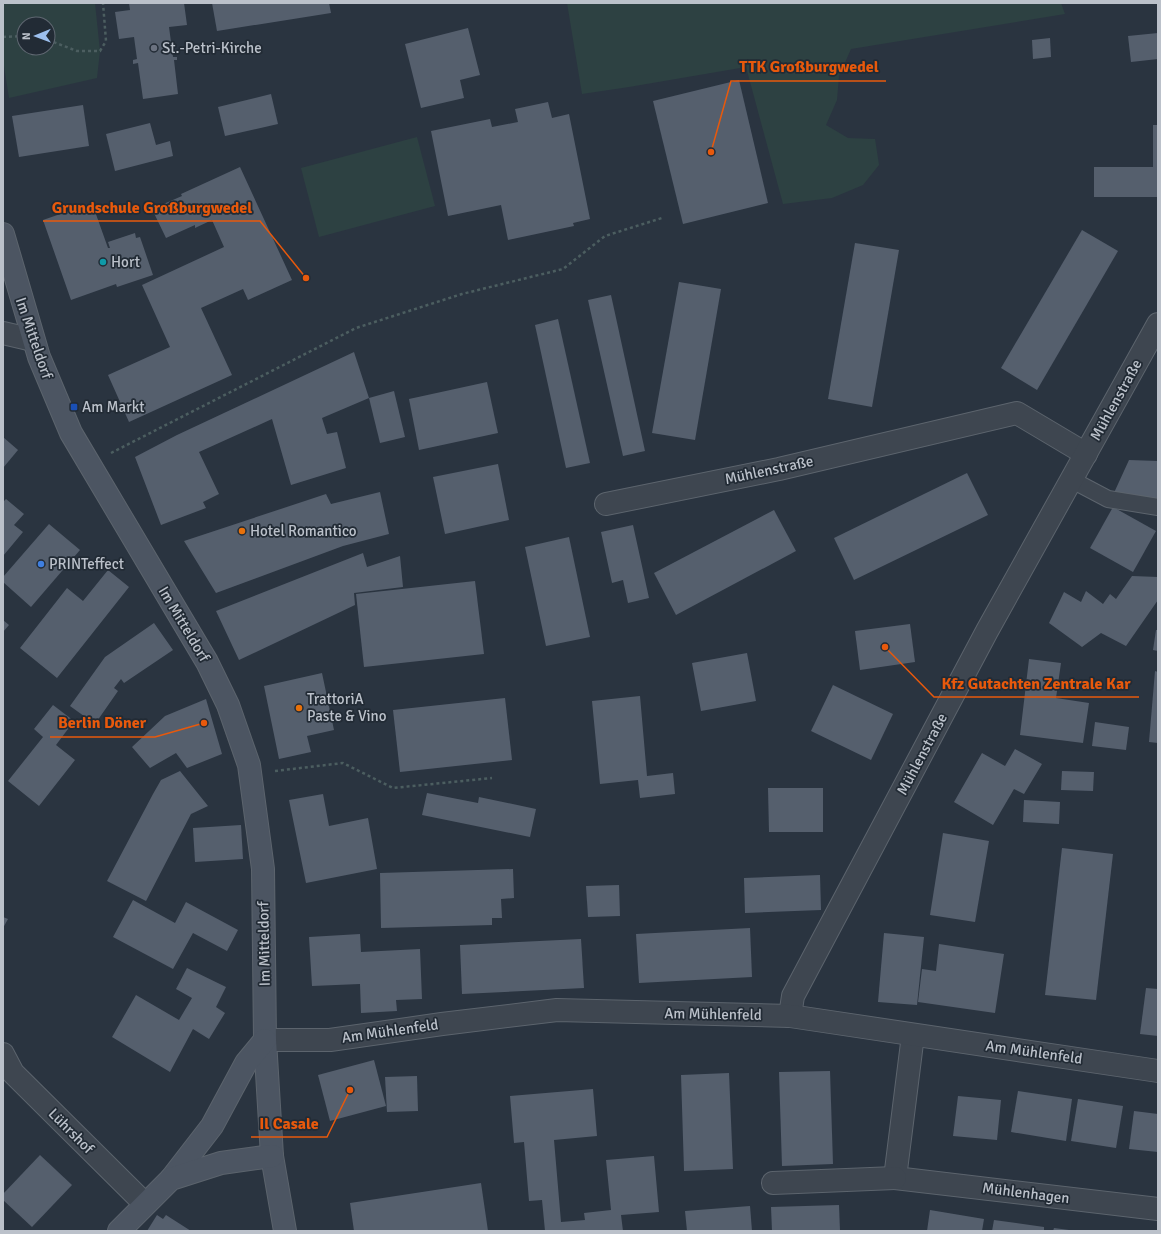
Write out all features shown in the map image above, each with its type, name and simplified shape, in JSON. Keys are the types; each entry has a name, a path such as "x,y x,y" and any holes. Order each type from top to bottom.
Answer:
{"main road":[{"name":"Im Mitteldorf","path":"3,234 33,340 71,433 207,662 228,705 249,765 263,869 265,1040 272,1156 285,1231"},
{"path":"119,1231 171,1179 212,1126 246,1063 265,1040"},
{"path":"171,1179 221,1163 272,1156"}],"street":[{"name":"Mühlenstraße","path":"790,1016 793,996 988,632 1158,324"},
{"path":"3,333 33,340"},
{"name":"Mühlenstraße","path":"606,504 779,469 1017,413 1086,454"},
{"name":"Am Mühlenfeld","path":"265,1040 330,1040 557,1010 790,1016 1158,1071"},
{"path":"895,1178 913,1035"},
{"name":"Lührshof","path":"3,1054 13,1073 145,1204"},
{"name":"Mühlenhagen","path":"773,1183 895,1178 1158,1209"}],"lane":[{"path":"1072,480 1108,500 1158,506"}],"path":[{"path":"56,43 77,51 100,51 106,41 103,3"},
{"path":"3,37 16,36"},
{"path":"89,464 356,328 462,294 563,269 605,236 662,218"},
{"path":"250,774 343,763 392,788 492,778"}],"green space":[{"path":"3,3 95,3 100,51 97,78 9,98 3,60"},
{"path":"567,3 1061,3 1065,14 851,49 839,76 837,100 826,125 848,138 875,139 879,165 863,185 832,198 783,204 746,67 582,94"},
{"path":"417,137 435,206 319,237 301,168"}],"building":[{"name":"St.-Petri-Kirche","path":"129,3 184,3 187,25 169,27 173,57 177,57 177,60 174,60 178,94 143,99 138,63 133,64 133,60 137,59 134,37 119,39 115,12 130,10"},
{"path":"212,3 329,3 331,13 217,31"},
{"path":"468,28 480,75 460,80 464,98 421,108 405,44"},
{"path":"1158,33 1158,59 1131,62 1128,36"},
{"path":"1050,38 1051,57 1033,59 1032,40"},
{"path":"739,80 768,203 683,224 653,101"},
{"path":"271,94 278,124 225,136 218,107"},
{"path":"548,102 552,118 569,114 590,219 573,223 574,226 508,240 501,205 448,216 431,131 490,119 492,127 518,122 515,109"},
{"path":"83,105 89,146 19,157 12,116"},
{"path":"150,123 156,145 170,141 173,156 115,171 106,134"},
{"path":"1153,125 1158,125 1158,197 1094,197 1094,167 1153,167"},
{"path":"240,167 292,280 248,300 243,289 201,308 232,375 129,422 108,375 170,347 142,285 224,247 212,220 195,228 195,225 166,238 152,209"},
{"name":"Hort","path":"92,203 108,248 110,248 108,242 135,233 136,238 140,237 153,275 117,287 116,284 71,300 43,220"},
{"path":"1082,230 1118,251 1037,390 1001,368"},
{"path":"855,243 899,250 872,407 828,399"},
{"path":"679,282 721,289 695,440 652,433"},
{"path":"611,295 645,451 623,456 588,300"},
{"path":"558,319 590,463 566,468 535,325"},
{"path":"354,352 369,398 322,418 327,434 337,432 346,468 291,485 272,419 199,452 219,494 203,502 206,508 161,525 135,457 177,435"},
{"path":"487,382 498,433 419,450 409,399"},
{"path":"394,391 405,437 380,443 369,398"},
{"path":"3,437 18,450 3,468"},
{"path":"1129,460 1158,461 1158,501 1113,495"},
{"path":"498,464 509,520 445,534 433,477"},
{"path":"967,473 988,515 854,580 834,538"},
{"path":"380,492 389,534 343,546 216,593 184,541 326,494 331,504"},
{"path":"6,499 24,514 14,525 23,532 3,556 3,502"},
{"path":"1113,507 1156,531 1133,572 1090,548"},
{"path":"774,510 796,551 676,615 654,573"},
{"name":"PRINTeffect","path":"49,524 80,550 31,607 3,582 3,577"},
{"path":"633,525 649,598 628,603 623,580 612,583 601,532"},
{"path":"569,537 590,637 546,646 525,547"},
{"path":"363,553 367,567 400,556 403,587 354,593 355,605 239,660 216,611"},
{"path":"108,570 129,587 57,678 20,648 67,588 83,601"},
{"path":"1132,576 1158,577 1158,600 1126,646 1101,633 1082,647 1049,623 1064,592 1081,602 1086,591 1103,604 1110,594 1116,599"},
{"path":"475,581 484,654 364,667 356,594"},
{"path":"3,620 9,625 3,632"},
{"path":"154,623 173,650 124,683 121,679 114,688 118,691 95,724 70,706 105,657"},
{"path":"910,624 915,662 860,670 855,631"},
{"path":"1156,630 1158,630 1158,651 1153,650"},
{"path":"747,653 756,701 701,711 692,663"},
{"path":"1029,659 1061,663 1056,698 1089,703 1083,743 1020,735"},
{"path":"1155,671 1158,672 1158,743 1149,742"},
{"name":"TrattoriA Paste & Vino","path":"322,673 334,730 307,736 311,752 279,759 264,686"},
{"path":"833,685 893,714 871,760 811,731"},
{"path":"640,696 647,776 673,773 675,794 640,798 638,780 600,784 592,701"},
{"path":"505,698 512,760 400,772 393,710"},
{"path":"206,699 222,754 187,768 176,753 150,768 132,747 165,716"},
{"path":"53,705 74,721 56,745 75,760 39,806 8,781 43,737 34,729"},
{"path":"1095,722 1129,727 1126,750 1092,746"},
{"path":"1015,749 1042,764 1024,794 1014,789 993,825 954,802 982,753 1005,766"},
{"path":"180,771 208,806 191,814 146,901 107,881 161,780"},
{"path":"1062,771 1094,772 1093,791 1061,790"},
{"path":"768,788 823,788 823,832 769,832"},
{"path":"427,793 478,803 479,797 536,809 530,837 422,815"},
{"path":"323,794 329,826 368,818 377,869 306,883 289,800"},
{"path":"1024,800 1060,802 1059,824 1023,822"},
{"path":"241,825 243,859 195,862 193,828"},
{"path":"943,833 989,841 975,922 930,915"},
{"path":"1062,848 1113,854 1096,1000 1045,995"},
{"path":"513,869 514,898 501,899 502,918 492,918 492,925 381,928 380,873"},
{"path":"820,875 821,910 745,913 744,878"},
{"path":"619,885 620,916 588,917 586,886"},
{"path":"133,900 175,923 186,902 238,930 227,951 193,933 173,969 113,937"},
{"path":"3,917 8,919 3,928"},
{"path":"750,928 752,977 639,983 636,934"},
{"path":"884,933 924,937 917,1005 878,1002"},
{"path":"360,934 361,952 420,949 422,999 396,1000 397,1011 361,1013 360,984 312,986 309,937"},
{"path":"581,939 584,988 462,994 460,945"},
{"path":"939,944 1004,954 995,1013 918,1002 922,969 936,971"},
{"path":"187,968 226,987 216,1007 225,1013 209,1039 193,1029 170,1072 112,1037 136,995 179,1020 192,998 176,989"},
{"path":"1146,988 1158,989 1158,1036 1140,1034"},
{"path":"374,1060 386,1106 330,1121 318,1075"},
{"path":"830,1071 833,1164 782,1166 779,1072"},
{"path":"729,1073 733,1169 684,1171 681,1075"},
{"path":"417,1076 418,1111 387,1112 385,1077"},
{"path":"593,1089 597,1136 554,1140 561,1222 585,1220 584,1213 611,1210 606,1160 654,1156 659,1212 621,1215 623,1231 545,1231 542,1200 529,1201 524,1142 514,1143 510,1096"},
{"path":"1018,1091 1072,1099 1066,1141 1011,1132"},
{"path":"958,1096 1001,1100 997,1140 953,1136"},
{"path":"1078,1099 1123,1106 1116,1148 1071,1141"},
{"path":"1134,1111 1158,1114 1158,1152 1129,1149"},
{"path":"40,1155 72,1185 32,1227 3,1200 3,1194"},
{"path":"481,1183 488,1231 354,1231 350,1203"},
{"path":"839,1205 840,1231 772,1231 771,1207"},
{"path":"750,1206 752,1231 687,1231 685,1211"},
{"path":"930,1210 984,1219 982,1231 927,1231"},
{"path":"157,1215 163,1219 166,1215 191,1231 147,1231"},
{"path":"994,1220 1044,1227 1044,1231 992,1231"},
{"path":"1054,1228 1069,1230 1069,1231 1053,1231"}],"place":[{"name":"St.-Petri-Kirche","path":"154,48"},
{"name":"TTK Großburgwedel","path":"711,152"},
{"name":"Hort","path":"103,262"},
{"name":"Grundschule Großburgwedel","path":"306,278"},
{"name":"Am Markt","path":"74,407"},
{"name":"Hotel Romantico","path":"242,531"},
{"name":"PRINTeffect","path":"41,564"},
{"name":"Kfz Gutachten Zentrale Kar","path":"885,647"},
{"name":"TrattoriA Paste & Vino","path":"299,708"},
{"name":"Berlin Döner","path":"204,723"},
{"name":"Il Casale","path":"350,1090"}]}
